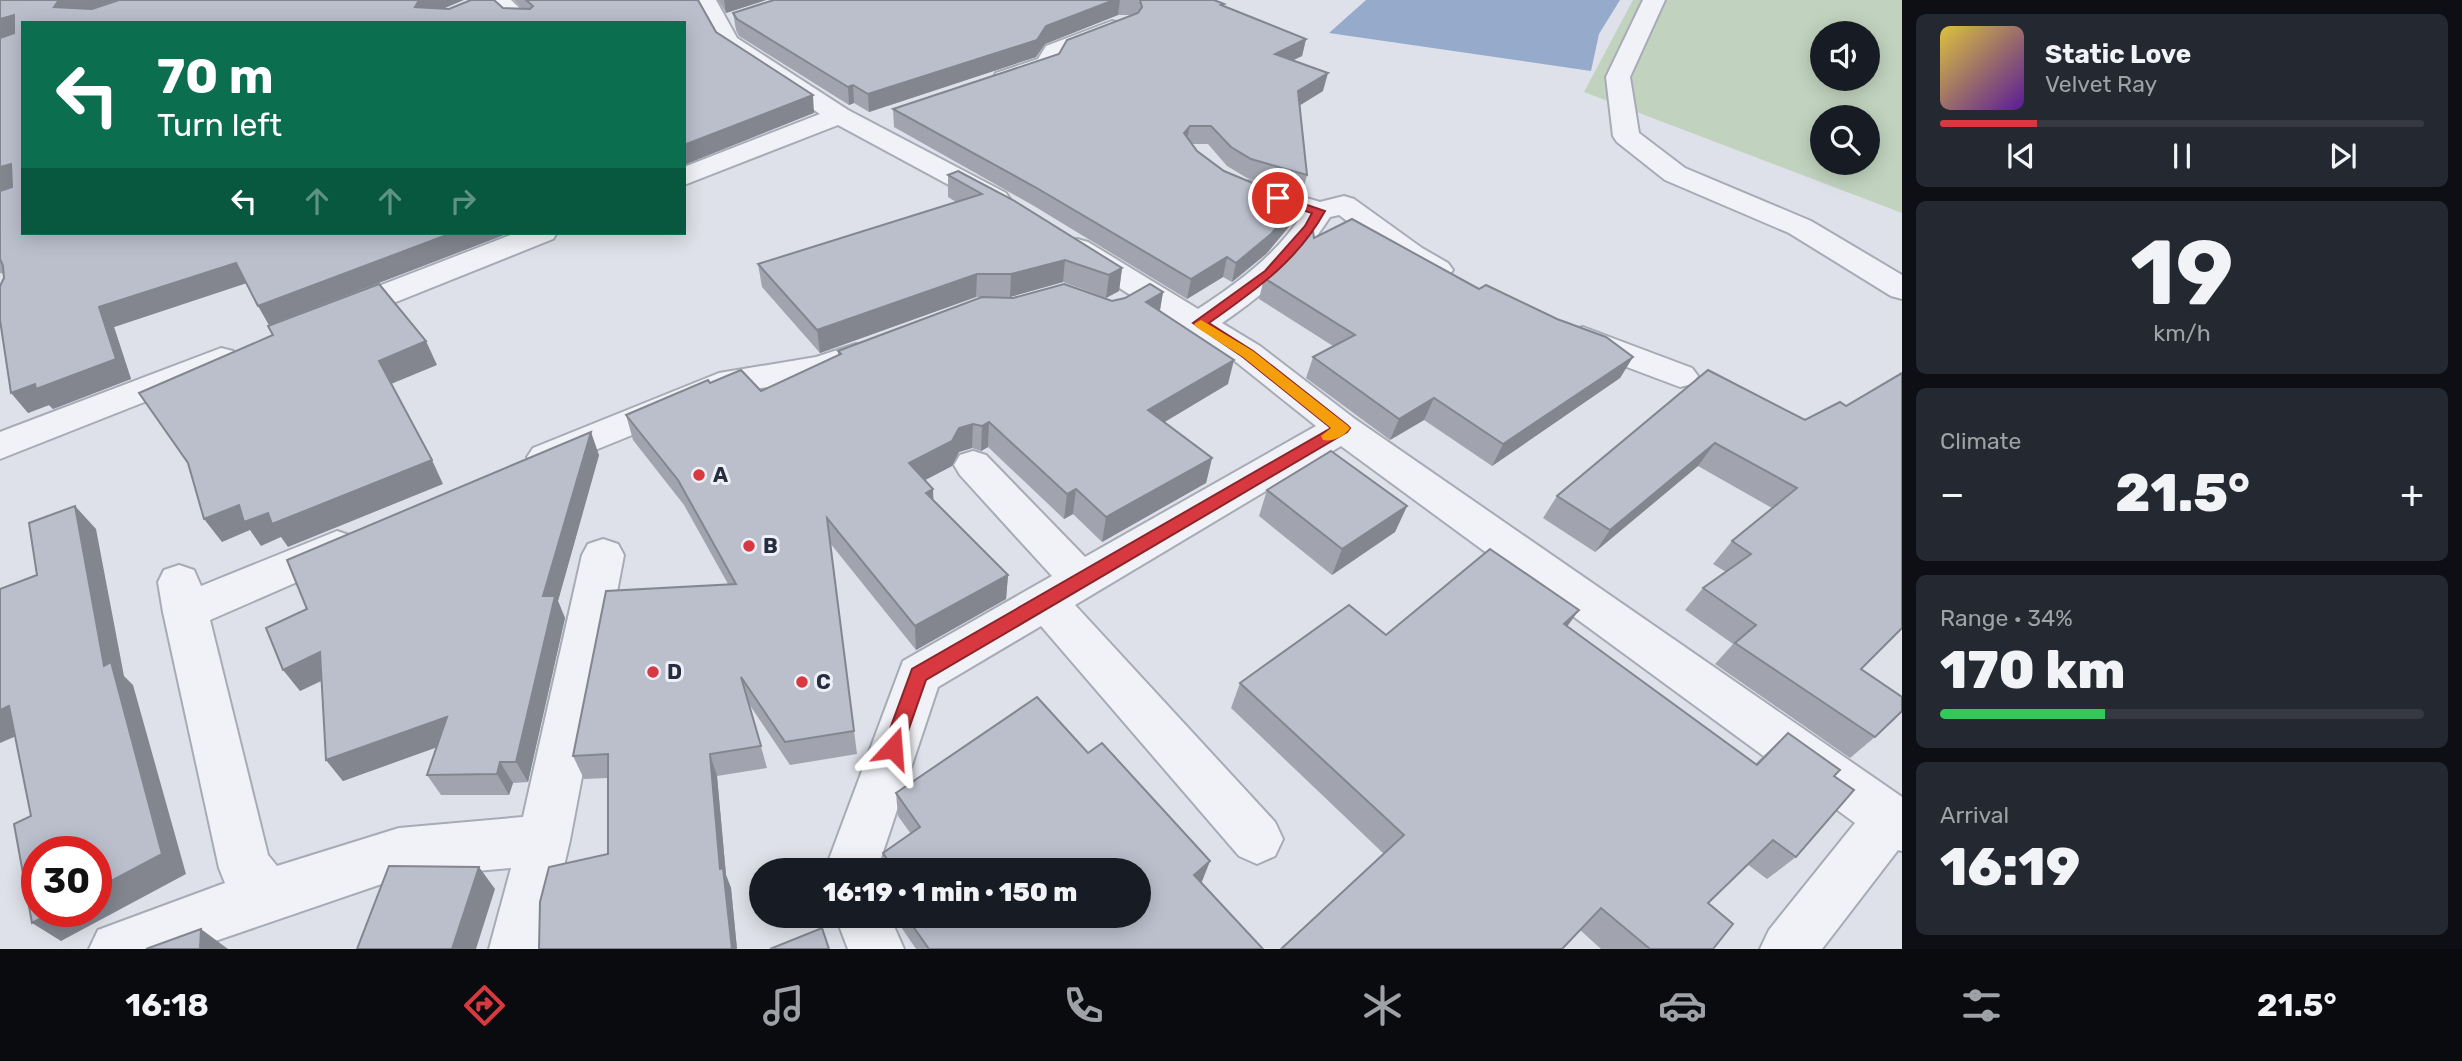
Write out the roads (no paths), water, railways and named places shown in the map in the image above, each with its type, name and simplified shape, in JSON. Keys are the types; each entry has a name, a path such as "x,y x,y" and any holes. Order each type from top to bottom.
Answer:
{"street":[{"path":"1654,0 1618,77 1626,136 1675,174 1800,227 1902,289"},
{"path":"489,2 521,21"},
{"path":"723,14 728,42 1034,221 1132,300 1199,323 1248,354 1342,428 1897,823 1788,949"},
{"path":"985,85 1048,64 1054,51 1127,22"},
{"path":"686,176 861,120"},
{"path":"1225,180 1236,186 1319,211 1344,205 1411,255 1458,282"},
{"path":"1199,323 1269,274 1310,227 1319,211"},
{"path":"310,324 537,235"},
{"path":"1561,330 1680,376"},
{"path":"517,470 732,381 821,368 886,343"},
{"path":"0,446 245,350"},
{"path":"855,858 919,675 1342,428"},
{"path":"973,466 1064,591 1257,839"},
{"path":"267,895 245,868 182,597 364,535"},
{"path":"517,949 544,840 603,555"},
{"path":"117,949 267,895 399,853 544,840"},
{"path":"867,928 876,949"}],"water":[{"path":"1366,0 1620,0 1599,34 1591,71 1329,33"}],"place":[{"name":"A","path":"699,475"},
{"name":"B","path":"749,546"},
{"name":"D","path":"653,672"},
{"name":"C","path":"802,682"}]}
